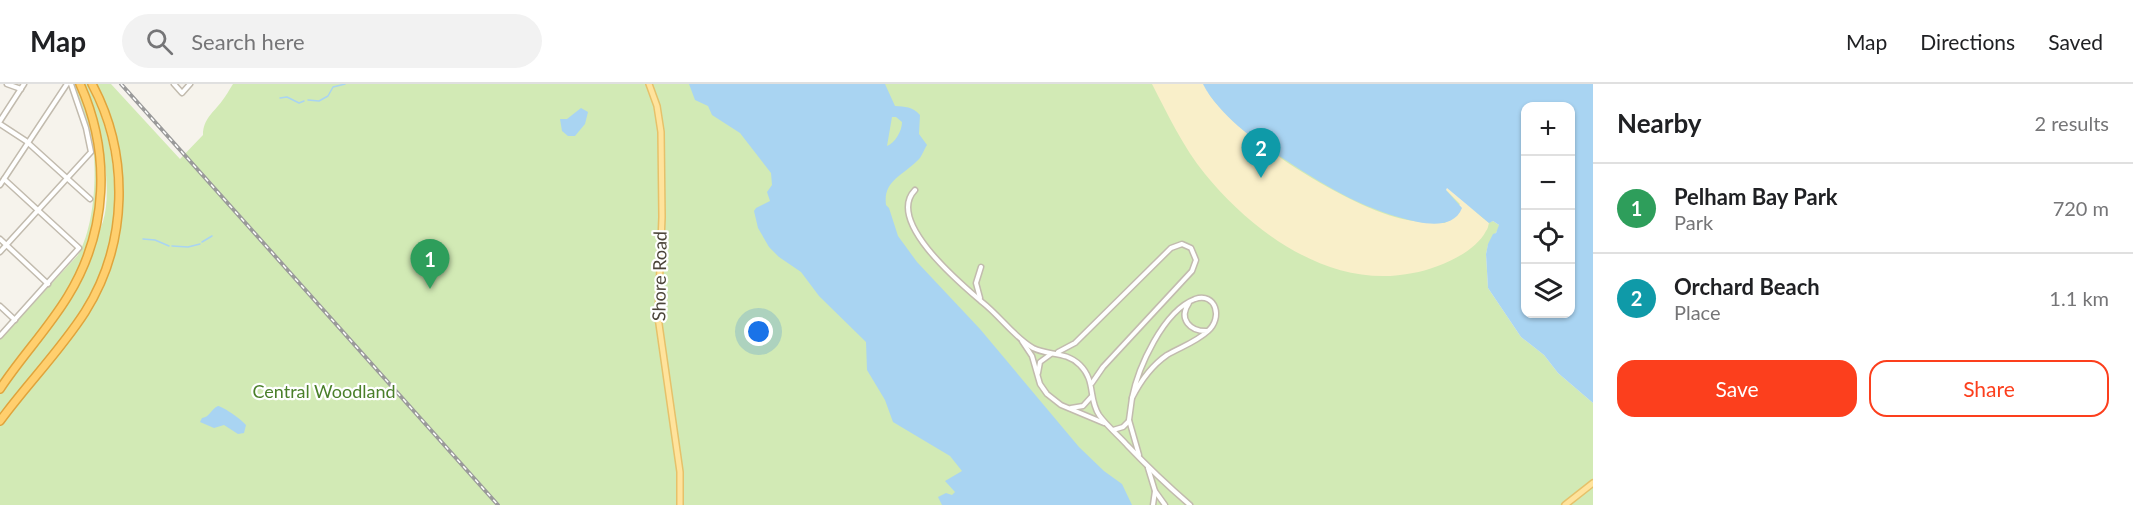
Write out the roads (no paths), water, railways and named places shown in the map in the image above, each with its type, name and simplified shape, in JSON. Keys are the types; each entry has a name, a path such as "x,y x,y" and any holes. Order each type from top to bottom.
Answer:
{"highway":[{"path":"0,389 68,296 87,258 93,239 100,200 101,161 94,122 80,84"},
{"path":"0,421 86,311 99,285 112,248 119,207 117,162 109,123 92,84"}],"main road":[{"name":"Shore Road","path":"649,84 657,105 661,132 662,217 658,317 680,472 680,505"},
{"path":"1565,505 1593,483"}],"street":[{"path":"7,84 21,89"},
{"path":"24,84 0,123 28,143 90,199"},
{"path":"0,185 69,84 79,102 91,151 0,252"},
{"path":"174,84 182,93 190,84"},
{"path":"0,336 79,248 4,179"},
{"path":"915,190 909,198 908,207 914,227 934,256 969,292 1020,338 1036,349 1067,356 1078,364 1091,384 1095,406 1106,423 1146,465 1185,503 1190,505"},
{"path":"0,239 48,284"},
{"path":"1039,380 1040,362 1075,343 1171,248 1180,244 1190,247 1196,258 1192,271 1103,367 1091,384"},
{"path":"981,267 976,283 982,302"},
{"path":"1131,398 1141,381 1157,363 1208,331 1216,319 1217,311 1209,300 1202,298 1189,303 1166,324 1140,367 1131,398 1129,420 1140,458"},
{"path":"1189,303 1184,313 1188,325 1194,330 1208,331"},
{"path":"0,306 15,320"},
{"path":"1020,338 1033,359 1039,380 1051,397 1068,408 1106,423"},
{"path":"1068,408 1083,406 1092,395"},
{"path":"1113,430 1123,427 1129,420"},
{"path":"1146,465 1155,491 1165,505"},
{"path":"1153,484 1158,476"},
{"path":"1153,505 1155,491"}],"water":[{"path":"689,84 885,84 895,106 917,112 920,115 919,134 927,145 919,159 887,190 886,205 898,236 917,262 980,329 1079,447 1104,471 1122,484 1132,505 942,505 938,497 946,493 952,495 955,492 945,481 962,471 950,456 893,422 885,400 867,370 866,342 819,296 801,272 769,247 758,228 754,211 770,201 767,192 772,185 771,173 740,133 712,115 708,106 695,100","holes":["892,117 902,122 901,129 898,136 887,146"]},
{"path":"1203,84 1593,84 1593,403 1558,373 1544,355 1521,337 1488,288 1486,254 1488,244 1499,225 1493,221 1489,223 1447,188 1446,190 1462,208 1454,218 1443,223 1431,224 1400,218 1366,205 1318,181 1256,140 1228,117"},
{"path":"581,108 588,112 585,124 575,136 568,136 562,131 560,119 567,119"},
{"path":"218,406 246,425 244,433 238,434 224,425 214,428 200,422"}],"waterway":[{"path":"308,100 319,101 328,96 333,87 345,84"},
{"path":"280,98 287,97 299,103 304,101"},
{"path":"202,242 212,236"},
{"path":"143,239 155,240 169,246"},
{"path":"172,246 188,247 200,244"}],"railway":[{"path":"121,84 498,505"}],"place":[{"name":"Orchard Beach","path":"1261,178"},
{"name":"Pelham Bay Park","path":"430,289"}],"park label":[{"name":"Central Woodland","path":"324,392"}]}
